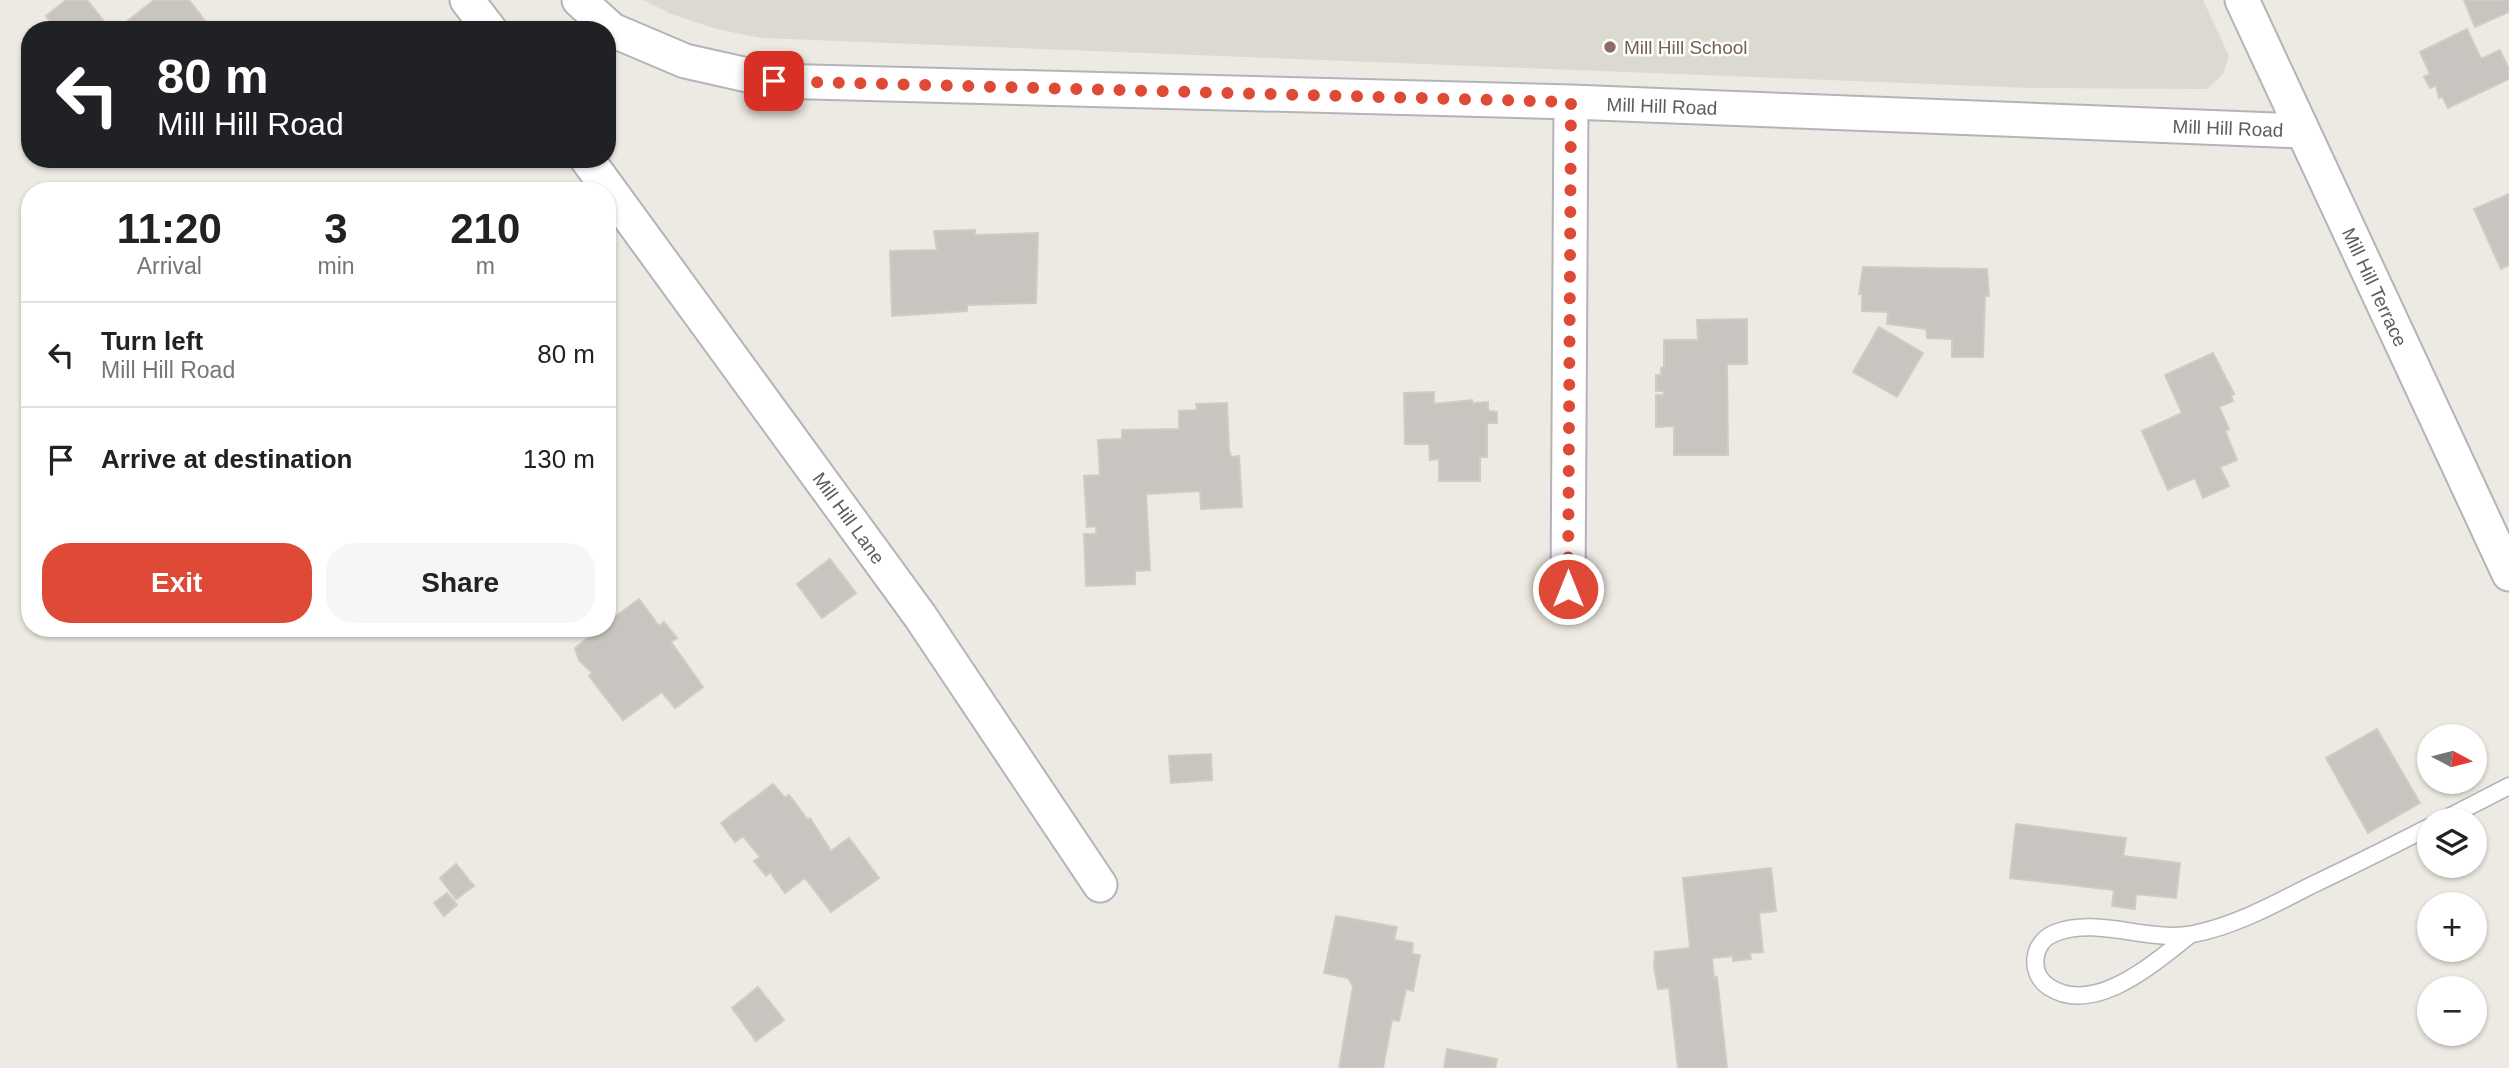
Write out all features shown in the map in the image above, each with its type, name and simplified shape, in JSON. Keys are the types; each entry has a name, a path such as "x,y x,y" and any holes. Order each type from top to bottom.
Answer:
{"street":[{"path":"467,0 482,21"},
{"name":"Mill Hill Road","path":"579,0 602,21"},
{"name":"Mill Hill Terrace","path":"2242,0 2509,574"},
{"name":"Mill Hill Road","path":"616,32 685,61 774,81 1571,102 2303,131"},
{"path":"1568,589 1571,102"},
{"name":"Mill Hill Lane","path":"616,199 920,615 1100,885"}],"lane":[{"path":"2466,808 2509,786"},
{"path":"2190,935 2071,929 2043,939 2036,948 2035,962 2039,976 2048,986 2076,995 2096,993 2136,976 2190,935 2275,904 2417,833"}],"shaded area":[{"name":"Mill Hill School","path":"643,0 2203,0 2229,56 2223,74 2207,89 2031,88 761,38 716,29 671,14"}],"building":[{"path":"66,0 87,0 104,21 50,21 46,16"},
{"path":"154,0 189,0 205,21 127,21"},
{"path":"2464,0 2509,0 2509,12 2475,27"},
{"path":"2467,29 2481,59 2500,50 2509,69 2509,79 2448,108 2442,96 2439,98 2436,85 2430,88 2424,77 2430,74 2420,52"},
{"path":"2509,194 2509,265 2501,269 2474,209"},
{"path":"975,230 975,235 1038,233 1036,303 967,305 967,311 892,316 890,251 937,250 934,231"},
{"path":"1863,267 1987,269 1989,296 1985,296 1983,357 1952,357 1952,339 1927,338 1926,329 1887,324 1888,312 1862,311 1862,294 1859,294"},
{"path":"1747,319 1747,364 1727,364 1728,455 1674,455 1674,426 1656,427 1656,395 1664,395 1664,391 1656,391 1656,375 1661,375 1661,368 1664,367 1664,340 1698,340 1697,320"},
{"path":"1879,327 1923,353 1897,397 1853,372"},
{"path":"2213,353 2234,394 2231,395 2233,401 2219,407 2229,429 2225,431 2237,460 2220,467 2229,486 2203,498 2195,478 2168,490 2142,431 2182,413 2165,375"},
{"path":"1434,392 1434,404 1472,400 1472,403 1488,402 1488,411 1497,412 1497,423 1487,423 1487,457 1480,457 1480,481 1439,481 1439,459 1430,460 1429,444 1405,444 1404,393"},
{"path":"1227,403 1229,450 1231,457 1239,456 1242,507 1201,509 1200,491 1146,494 1150,570 1135,571 1135,584 1086,586 1084,534 1096,534 1096,526 1087,527 1084,476 1100,475 1098,440 1122,439 1122,430 1179,429 1179,411 1197,410 1196,404"},
{"path":"830,559 856,593 822,618 797,584"},
{"path":"639,599 659,626 664,622 677,638 671,642 703,687 675,708 662,692 623,720 589,676 592,673 579,660 575,648 589,637 616,637 616,616"},
{"path":"2377,729 2420,803 2368,833 2326,758"},
{"path":"1211,754 1212,780 1171,783 1169,756"},
{"path":"773,784 785,798 789,795 808,820 810,818 831,851 849,838 879,878 831,912 805,878 785,893 770,872 766,876 754,861 760,857 743,836 735,842 721,823"},
{"path":"2016,824 2126,838 2123,856 2180,863 2176,898 2136,894 2135,909 2112,906 2114,890 2010,878"},
{"path":"456,864 474,886 456,899 440,878"},
{"path":"1771,868 1776,911 1759,913 1763,952 1750,953 1751,959 1733,961 1733,956 1712,958 1714,978 1717,977 1727,1068 1678,1068 1669,988 1658,989 1654,967 1655,952 1690,948 1683,878"},
{"path":"447,893 457,905 444,916 434,903"},
{"path":"1336,916 1397,927 1394,940 1413,943 1412,954 1420,955 1413,991 1406,989 1399,1021 1392,1020 1383,1068 1339,1068 1353,986 1348,978 1324,973"},
{"path":"758,987 784,1020 756,1041 732,1008"},
{"path":"1447,1049 1497,1059 1495,1068 1444,1068"}],"place":[{"name":"Mill Hill School","path":"1610,47"}],"route":[{"path":"774,81 1571,102 1568,589"}]}
